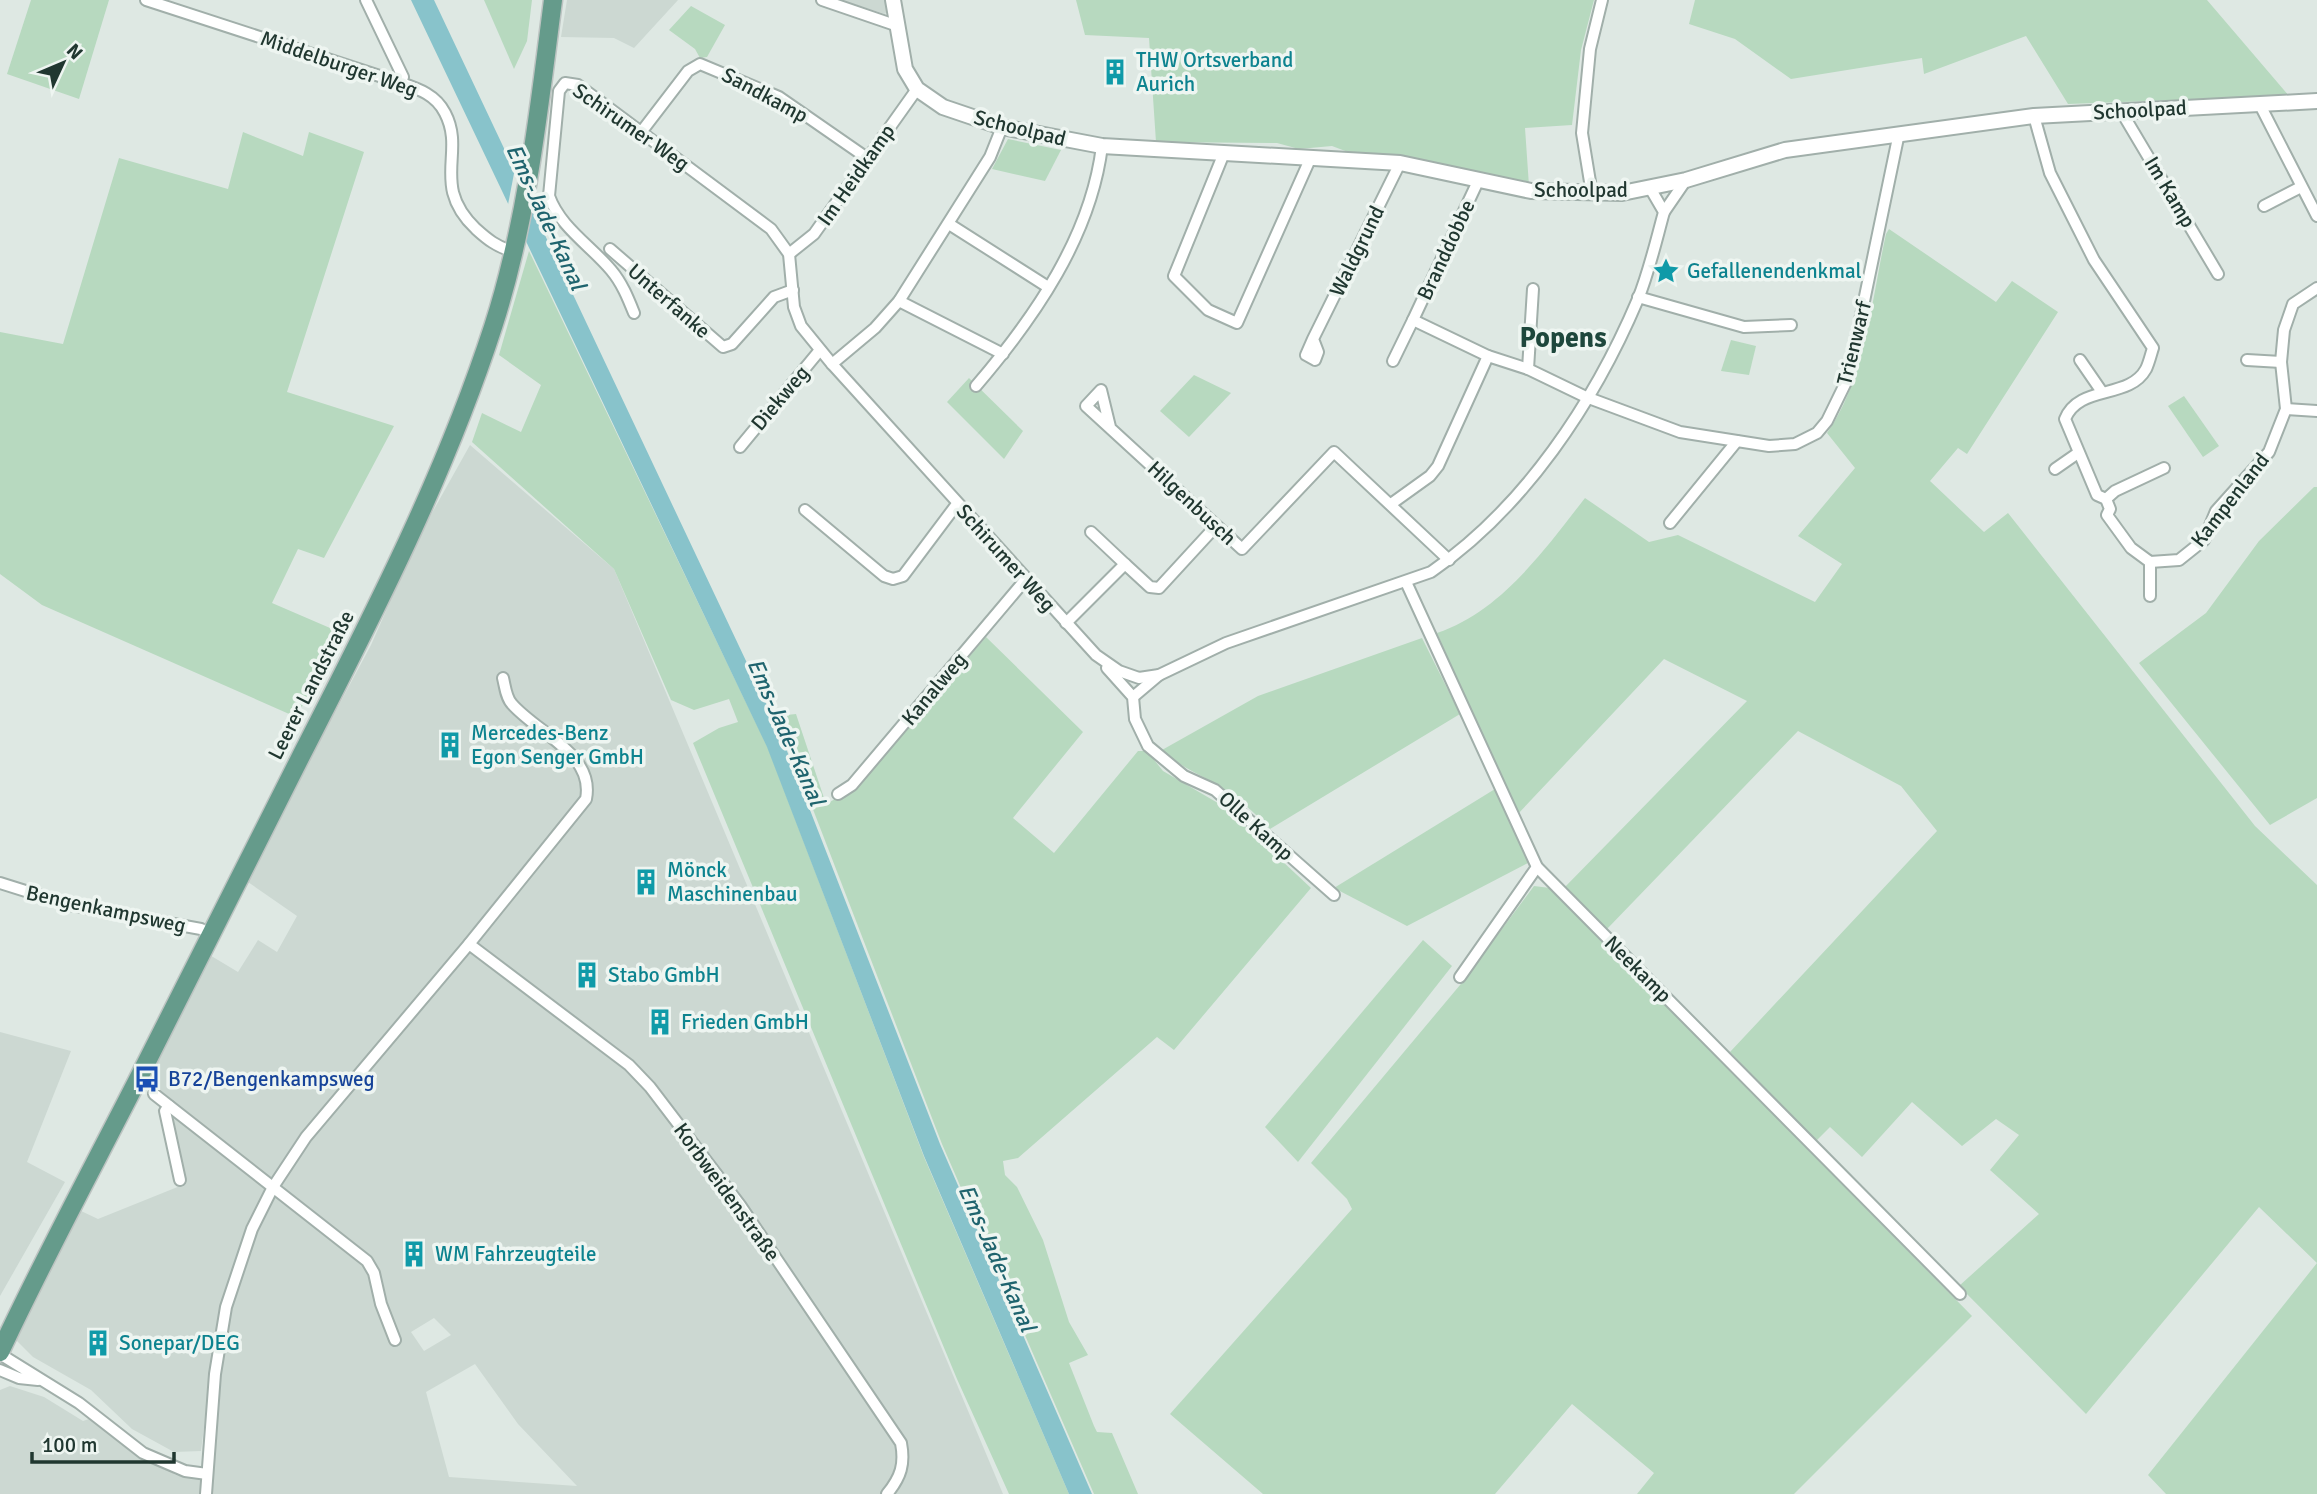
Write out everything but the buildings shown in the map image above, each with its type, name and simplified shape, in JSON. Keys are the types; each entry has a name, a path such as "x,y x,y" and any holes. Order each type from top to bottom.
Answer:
{"main road":[{"name":"Leerer Landstraße","path":"0,1353 42,1261 211,934 426,505 461,421 494,326 513,248 529,166 553,0"}],"street":[{"name":"Middelburger Weg","path":"146,0 401,83 432,96 446,114 451,136 451,190 461,213 492,243 513,248"},
{"path":"366,0 403,77 401,83"},
{"path":"822,0 895,25"},
{"name":"Schoolpad","path":"893,0 895,25 905,69 917,89 943,107 1002,127 1102,146 1400,163 1531,191 1592,194 1650,188 1785,150 2034,116 2317,102"},
{"path":"1592,194 1583,122 1590,49 1602,0"},
{"name":"Sandkamp","path":"642,131 688,71 700,64 779,97 867,158"},
{"name":"Schirumer Weg","path":"634,313 624,289 611,270 554,211 549,196 559,90 565,83 574,83 642,131 771,229 789,254 794,307 801,326 832,364 1096,655 1119,671 1139,678 1158,676"},
{"name":"Im Heidkamp","path":"789,254 814,234 917,89"},
{"path":"2259,103 2317,216"},
{"name":"Im Kamp","path":"2121,111 2218,274"},
{"path":"2034,116 2050,173 2094,260 2153,348 2145,370 2135,380 2079,400 2065,419 2078,453 2110,509 2107,514 2131,548 2150,562 2150,596"},
{"path":"832,364 875,328 899,302 990,157 1002,127"},
{"name":"Trienwarf","path":"1586,397 1680,432 1737,442 1769,446 1795,444 1817,433 1835,410 1848,379 1899,134"},
{"path":"976,386 1003,354 1048,287 1087,215 1098,180 1102,146"},
{"path":"1224,153 1174,276 1208,310 1237,323 1311,157"},
{"name":"Waldgrund","path":"1313,339 1400,163"},
{"name":"Branddobbe","path":"1393,361 1479,179"},
{"path":"1133,697 1158,676 1226,643 1431,572 1507,510 1534,476 1606,364 1639,297 1664,212 1686,180"},
{"path":"2264,206 2301,187"},
{"path":"1650,188 1664,212"},
{"path":"950,223 1048,287"},
{"name":"Unterfanke","path":"610,249 723,347 732,344 774,297 793,290"},
{"name":"Kampenland","path":"2150,562 2179,560 2204,540 2216,511 2269,452 2286,409 2281,362 2284,330 2293,304 2317,288"},
{"path":"1528,369 1533,289"},
{"path":"1639,297 1744,327 1791,325"},
{"path":"899,302 1003,354"},
{"name":"Branddobbe","path":"1413,320 1488,356 1528,369 1586,397"},
{"name":"Diekweg","path":"740,447 820,350"},
{"path":"1391,504 1430,476 1438,466 1488,356"},
{"path":"2080,360 2102,392"},
{"path":"2247,360 2281,362"},
{"path":"2286,409 2317,411"},
{"name":"Hilgenbusch","path":"1110,428 1242,549 1334,452 1449,559"},
{"path":"1670,523 1737,442"},
{"path":"2055,469 2078,453"},
{"path":"2102,497 2164,468"},
{"path":"805,510 884,576 893,579 902,576 957,504"},
{"path":"1091,532 1150,587 1159,588 1216,526"},
{"path":"1066,624 1125,564"},
{"name":"Kanalweg","path":"838,794 852,786 1026,579"},
{"name":"Neekamp","path":"1406,582 1537,867 1961,1294"},
{"name":"Olle Kamp","path":"1096,655 1133,697 1135,719 1148,746 1184,776 1215,790 1334,895"},
{"path":"206,1494 215,1374 226,1307 252,1229 273,1187 306,1137 469,944 586,799 589,786 587,775 575,759 510,702 503,678"},
{"path":"1460,977 1537,867"},
{"name":"Bengenkampsweg","path":"0,883 70,905 201,929 211,934"},
{"name":"Korbweidenstraße","path":"469,944 629,1065 650,1087 740,1205 901,1443 905,1461 897,1481 887,1494"},
{"path":"154,1094 367,1261 374,1273 381,1304 395,1340"},
{"path":"169,1106 165,1111 180,1180"},
{"path":"0,1353 79,1403 143,1453 185,1472 207,1474"},
{"path":"0,1370 19,1378 40,1380"}],"shaded area":[{"path":"567,0 678,0 634,48 614,38 561,37"},
{"path":"841,0 898,0 885,14"},
{"path":"470,445 614,569 1003,1494 0,1494 0,1390 10,1386 44,1397 83,1421 92,1418 120,1443 176,1475 207,1481 210,1378 201,1451 174,1452 132,1429 91,1390 33,1357 14,1338 79,1210 98,1219 185,1184 173,1115 149,1096 155,1088 142,1081 208,954 238,972 258,940 277,952 297,916 245,880 371,645 419,536","holes":["434,1318 451,1335 424,1351 411,1332","475,1364 518,1424 577,1486 449,1477 426,1392"]},
{"path":"0,1032 71,1051 27,1162 65,1182 0,1296"}],"green space":[{"path":"31,0 109,0 79,99 7,74"},
{"path":"484,0 532,0 527,41 514,69"},
{"path":"1076,0 1594,0 1581,50 1572,125 1525,128 1529,186 1404,157 1348,152 1332,146 1299,149 1277,143 1156,142 1149,38 1085,35"},
{"path":"1695,0 2207,0 2289,96 2068,104 2026,36 1924,74 1922,58 1791,79 1735,39 1689,24"},
{"path":"691,6 725,25 707,57 700,58 695,49 669,30"},
{"path":"243,132 303,156 309,132 364,152 287,392 394,426 324,558 298,549 272,603 344,634 296,717 42,605 0,574 0,332 63,344 119,158 228,189"},
{"path":"1008,139 1061,150 1045,181 992,169"},
{"path":"1889,229 1996,302 2012,281 2058,312 1967,454 1958,448 1930,481 1984,532 2008,513 2255,826 2317,885 2317,1263 2259,1207 2086,1414 1959,1286 2039,1214 1990,1170 2019,1135 1996,1119 1962,1146 1912,1102 1862,1157 1830,1127 1816,1141 1730,1052 1937,831 1901,786 1798,731 1607,929 1564,888 1747,701 1664,659 1517,815 1437,633 1482,610 1502,594 1538,557 1585,498 1649,542 1678,535 1815,602 1842,564 1798,536 1855,468 1827,433 1840,412 1859,363"},
{"path":"529,251 768,748 924,1157 1069,1494 1009,1494 957,1379 693,743 719,728 738,722 729,699 694,710 671,700 614,569 472,442 482,413 521,432 541,385 499,355"},
{"path":"1731,340 1756,346 1749,375 1721,371"},
{"path":"1194,375 1231,393 1189,437 1160,411"},
{"path":"969,378 1023,431 1004,459 947,402"},
{"path":"2184,396 2219,446 2203,457 2168,406"},
{"path":"2317,487 2317,798 2270,825 2139,663 2206,613 2259,541"},
{"path":"986,637 1083,732 1013,818 1054,853 1138,751 1147,751 1163,771 1223,806 1311,888 1174,1050 1157,1037 1018,1158 1003,1161 1005,1175 1017,1187 1043,1240 1069,1322 1088,1355 1069,1363 1094,1426 1097,1432 1112,1433 1138,1494 1094,1494 942,1144 777,716 796,714 826,804 857,787"},
{"path":"1422,638 1460,714 1270,829 1229,792 1180,764 1162,750 1258,696"},
{"path":"1495,789 1528,863 1407,926 1334,888"},
{"path":"1534,886 1550,888 1972,1316 1794,1494 1637,1494 1654,1473 1572,1404 1495,1494 1263,1494 1170,1414 1352,1209 1347,1199 1311,1163 1460,985"},
{"path":"1423,940 1452,966 1298,1162 1265,1127"},
{"path":"2317,1263 2317,1494 2166,1494 2148,1475"}],"water":[{"path":"411,0 434,0 780,733 940,1144 1092,1494 1069,1494 924,1156 767,747"}],"pier":[{"path":"516,163 533,200 524,246 507,210"}],"place":[{"name":"THW Ortsverband Aurich","path":"1115,72"},
{"name":"Gefallenendenkmal","path":"1666,271"},
{"name":"Mercedes-Benz Egon Senger GmbH","path":"450,745"},
{"name":"Mönck Maschinenbau","path":"646,882"},
{"name":"Stabo GmbH","path":"587,975"},
{"name":"Frieden GmbH","path":"660,1022"},
{"name":"B72/Bengenkampsweg","path":"147,1079"},
{"name":"WM Fahrzeugteile","path":"414,1254"},
{"name":"Sonepar/DEG","path":"98,1343"}],"district":[{"name":"Popens","path":"1563,338"}],"water label":[{"name":"Ems-Jade-Kanal","path":"546,217"},
{"name":"Ems-Jade-Kanal","path":"786,732"},
{"name":"Ems-Jade-Kanal","path":"997,1258"}]}
